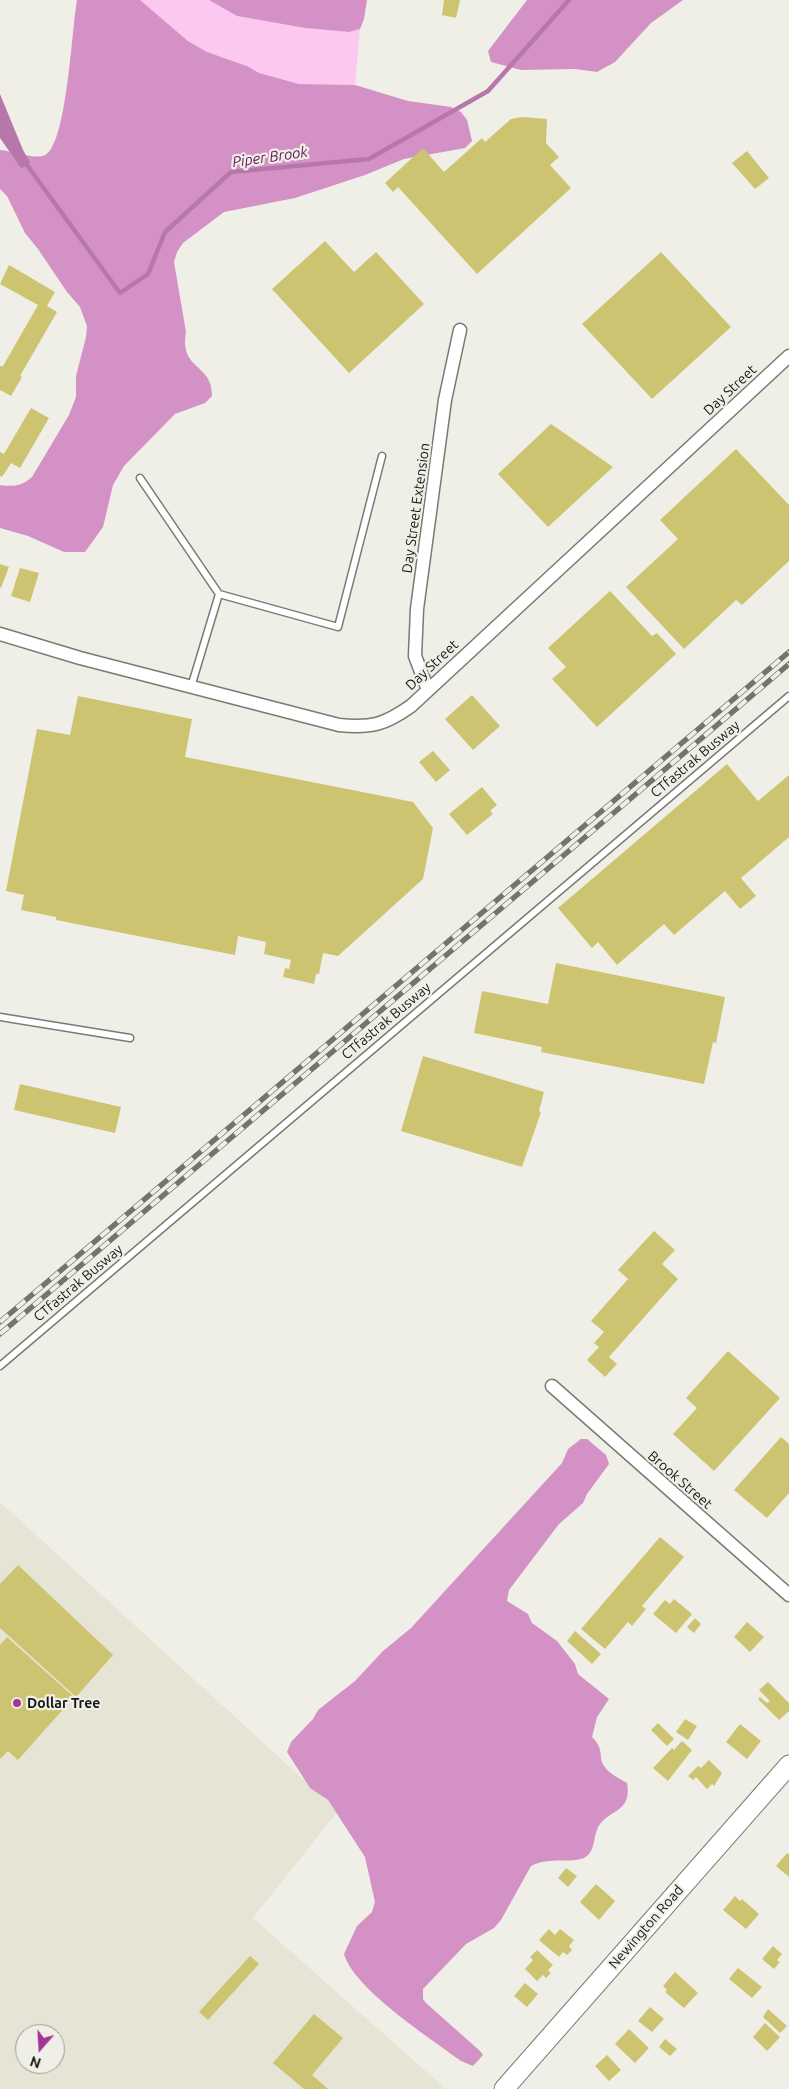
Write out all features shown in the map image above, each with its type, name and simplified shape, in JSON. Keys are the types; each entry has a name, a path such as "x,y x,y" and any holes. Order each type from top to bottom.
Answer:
{"main road":[{"name":"Newington Road","path":"504,2089 789,1765"}],"street":[{"name":"Day Street Extension","path":"428,690 415,656 417,609 446,400 460,330"},
{"name":"Day Street","path":"0,634 80,658 339,726 365,728 392,719 428,690 789,356"},
{"name":"Brook Street","path":"552,1386 789,1595"}],"lane":[{"path":"140,478 218,594 338,627 382,456"},
{"path":"190,687 218,594"},
{"name":"CTfastrak Busway","path":"0,1366 789,696"},
{"path":"0,1018 130,1038"}],"shaded area":[{"path":"77,0 140,0 188,41 207,52 247,66 259,73 299,84 355,85 408,101 451,107 461,112 467,120 472,141 465,148 404,159 365,175 295,198 224,212 183,243 177,252 174,262 186,332 185,345 191,361 211,385 212,396 205,403 175,414 124,466 113,485 103,527 85,552 64,552 28,536 0,528 0,485 17,485 32,477 69,415 76,397 76,376 87,326 80,307 25,233 7,196 0,189 0,150 29,156 40,156 45,155 52,147 59,130 63,108"},
{"path":"140,0 209,0 237,16 305,28 349,32 360,29 355,85 299,84 259,73 247,66 207,52 188,41"},
{"path":"209,0 367,0 364,19 360,29 349,32 305,28 237,16"},
{"path":"527,0 683,0 651,23 615,62 597,72 575,69 521,70 491,62 488,51"},
{"path":"0,94 23,150 30,162 27,166 21,168 0,138"},
{"path":"581,1439 587,1439 606,1455 609,1464 587,1494 583,1503 559,1524 509,1590 507,1601 528,1614 532,1623 557,1641 575,1664 578,1674 609,1699 597,1717 592,1737 599,1746 602,1763 606,1769 627,1783 627,1799 620,1808 600,1824 593,1847 584,1858 578,1860 546,1861 531,1866 501,1920 494,1928 466,1944 423,1989 423,1999 426,2003 483,2055 473,2066 461,2061 395,2012 362,1982 351,1968 344,1954 357,1926 372,1912 375,1902 365,1857 328,1800 310,1788 287,1752 291,1742 313,1719 318,1710 355,1681 383,1651 411,1628 562,1463 568,1449"},
{"path":"0,1502 338,1811 253,1918 446,2089 0,2089"}],"building":[{"path":"444,0 460,0 456,18 442,15"},
{"path":"522,117 547,119 546,143 559,157 550,165 571,188 477,274 398,187 393,192 385,183 423,148 444,172 482,138 485,142 511,119"},
{"path":"747,151 769,178 755,189 732,163"},
{"path":"325,241 354,272 376,252 424,304 349,373 272,289"},
{"path":"661,252 731,327 652,399 582,324"},
{"path":"9,265 55,292 47,306 57,312 20,376 22,377 11,396 0,390 0,366 3,366 38,305 0,284"},
{"path":"31,408 49,418 20,468 11,463 2,477 0,476 0,452 4,454"},
{"path":"551,424 613,467 548,527 498,474"},
{"path":"736,449 789,505 789,561 742,605 736,600 684,649 626,587 678,539 660,520"},
{"path":"0,564 9,567 1,588 0,587"},
{"path":"20,568 39,573 30,602 11,596"},
{"path":"610,591 652,636 657,633 676,654 597,727 552,679 566,667 548,648"},
{"path":"472,695 500,726 473,750 445,719"},
{"path":"78,696 192,719 185,757 413,802 433,828 423,879 338,956 323,953 319,974 316,974 314,984 283,977 285,968 289,969 291,960 264,954 266,942 238,936 235,955 56,920 56,917 21,910 24,895 6,891 37,729 70,735"},
{"path":"433,751 450,770 436,782 419,762"},
{"path":"727,764 758,801 789,775 789,837 741,878 756,896 740,909 725,891 674,935 664,924 617,965 598,942 592,948 558,908"},
{"path":"482,787 497,805 490,811 493,814 467,835 449,814"},
{"path":"556,963 725,997 716,1043 713,1042 704,1084 541,1052 542,1047 474,1033 482,991 548,1004"},
{"path":"423,1056 544,1092 539,1111 541,1112 522,1167 401,1131"},
{"path":"20,1084 121,1107 115,1133 14,1110"},
{"path":"654,1231 675,1250 662,1264 678,1279 609,1357 617,1364 605,1377 587,1360 599,1347 594,1343 604,1332 591,1321 628,1279 618,1270"},
{"path":"728,1351 780,1398 714,1471 673,1434 697,1408 686,1398"},
{"path":"781,1437 789,1444 789,1493 767,1518 734,1490"},
{"path":"660,1537 684,1557 642,1606 646,1609 632,1626 628,1622 605,1649 581,1629"},
{"path":"18,1565 113,1655 76,1697 0,1628 0,1584"},
{"path":"674,1599 692,1614 676,1633 653,1614 665,1600 670,1604"},
{"path":"695,1618 701,1624 694,1633 687,1627"},
{"path":"747,1622 764,1637 750,1652 734,1637"},
{"path":"575,1631 601,1654 592,1664 567,1641"},
{"path":"7,1637 74,1697 18,1760 8,1751 0,1759 0,1645"},
{"path":"768,1682 789,1703 789,1711 779,1720 758,1699 760,1697 767,1703 770,1701 759,1690"},
{"path":"685,1719 697,1726 688,1740 676,1732"},
{"path":"658,1723 674,1739 667,1746 651,1730"},
{"path":"740,1724 761,1741 747,1759 726,1742"},
{"path":"682,1741 692,1750 668,1781 653,1768 672,1748 674,1750"},
{"path":"709,1760 722,1773 714,1786 712,1784 707,1789 696,1777 693,1780 688,1776 698,1766 701,1768"},
{"path":"787,1853 789,1854 789,1877 776,1866"},
{"path":"566,1868 577,1876 568,1887 558,1878"},
{"path":"596,1884 615,1901 599,1920 580,1902"},
{"path":"735,1896 740,1901 742,1899 759,1914 746,1929 723,1910"},
{"path":"549,1929 555,1935 560,1929 574,1940 569,1946 572,1950 567,1955 563,1952 559,1957 539,1940"},
{"path":"773,1946 782,1954 777,1960 780,1962 774,1969 762,1959"},
{"path":"537,1950 553,1965 548,1970 551,1973 546,1978 543,1975 537,1981 525,1969 533,1960 530,1957"},
{"path":"250,1956 259,1964 208,2020 199,2012"},
{"path":"738,1968 762,1987 752,1998 729,1979"},
{"path":"675,1972 698,1993 684,2008 665,1992 667,1990 663,1986"},
{"path":"525,1983 538,1994 527,2007 514,1996"},
{"path":"650,2007 664,2019 652,2032 638,2021"},
{"path":"768,2009 787,2026 780,2033 763,2017"},
{"path":"314,2014 343,2038 312,2075 328,2089 304,2089 273,2063"},
{"path":"765,2023 780,2037 767,2051 753,2037"},
{"path":"629,2029 649,2048 635,2063 615,2044"},
{"path":"665,2039 677,2049 670,2056 659,2047"},
{"path":"607,2055 621,2070 609,2081 595,2066"}],"waterway":[{"name":"Piper Brook","path":"24,161 120,293 148,274 165,232 231,172 369,159 488,91 569,0"}],"railway":[{"path":"0,1322 789,652"},
{"path":"0,1334 789,664"}],"place":[{"name":"Dollar Tree","path":"17,1703"}]}
